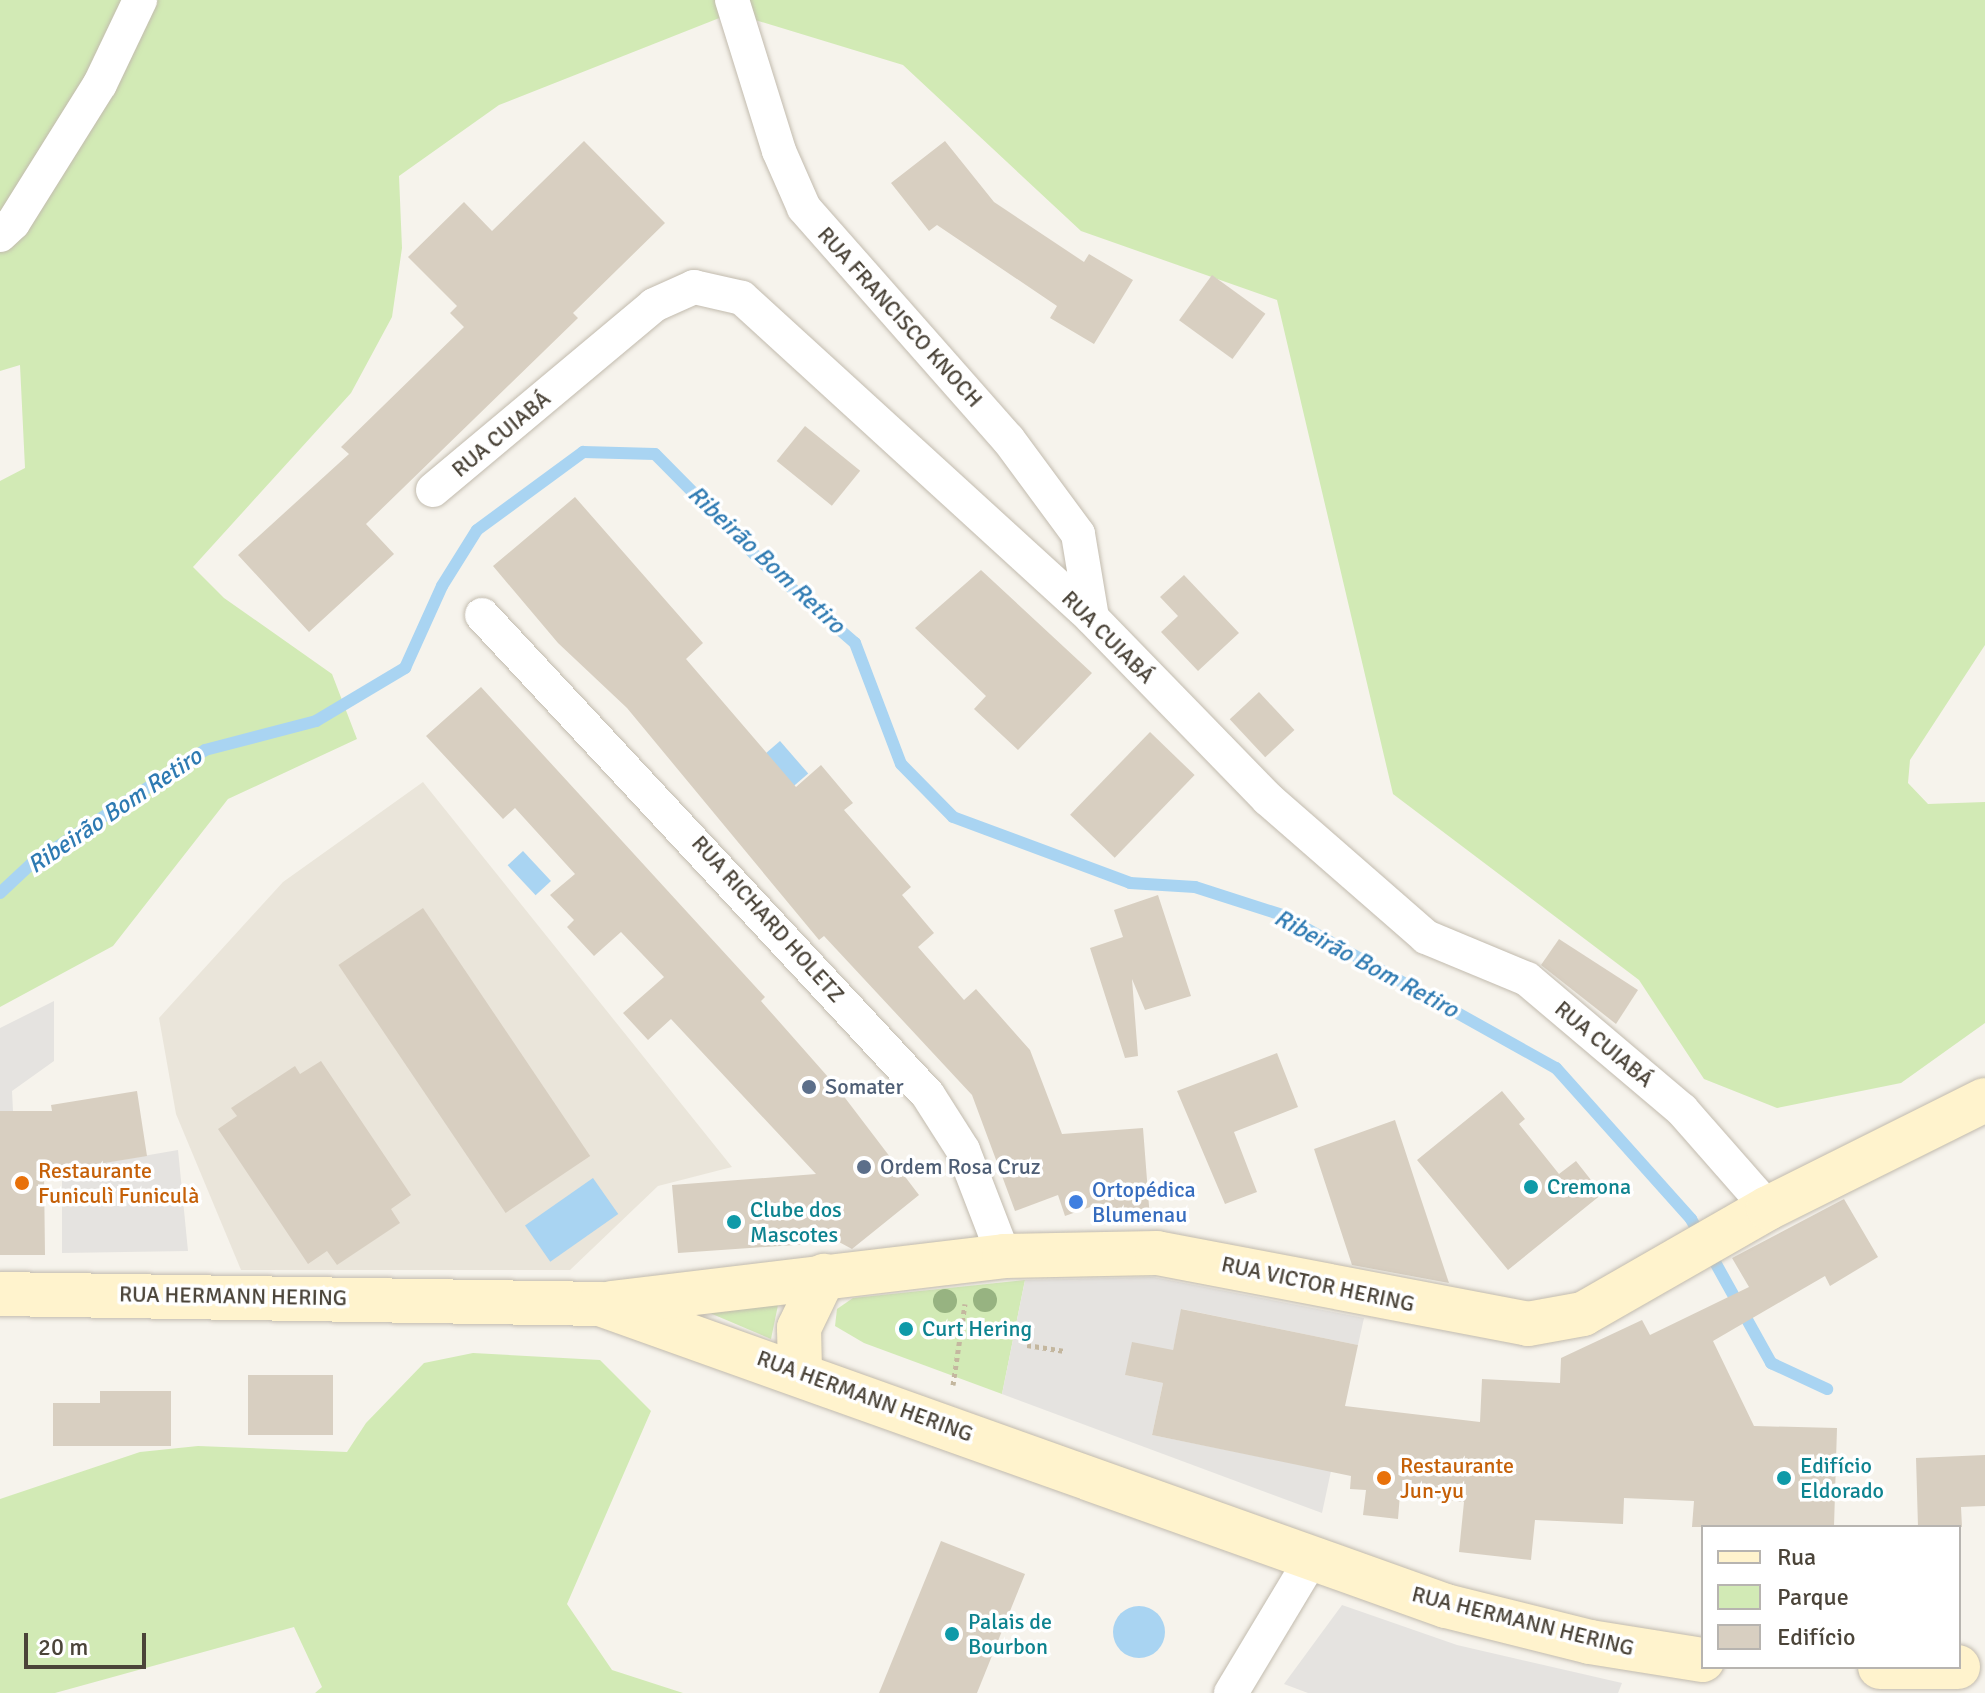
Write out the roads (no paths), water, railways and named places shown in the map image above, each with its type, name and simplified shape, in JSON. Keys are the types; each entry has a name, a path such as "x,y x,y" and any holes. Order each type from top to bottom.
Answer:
{"street":[{"path":"0,235 100,84 140,0"},
{"name":"RUA FRANCISCO KNOCH","path":"732,0 804,208 1008,439 1078,534 1092,618"},
{"name":"RUA CUIABÁ","path":"433,490 654,305 694,287 742,298 1092,618 1268,799 1426,937 1527,979 1682,1110 1768,1208"},
{"name":"RUA RICHARD HOLETZ","path":"482,615 928,1095 963,1150 987,1258"},
{"name":"RUA VICTOR HERING","path":"600,1304 987,1258 1157,1253 1528,1324 1583,1314 1768,1208 1985,1100"},
{"path":"800,1371 799,1328 824,1276"},
{"name":"RUA HERMANN HERING","path":"0,1294 600,1304 800,1371 1311,1560 1475,1614 1623,1649 1701,1660"},
{"path":"1231,1693 1311,1560"},
{"path":"1961,1667 1985,1665"}],"water":[{"path":"780,741 808,773 792,787 764,755"},
{"path":"523,851 551,881 536,895 508,865"},
{"path":"593,1178 618,1214 550,1262 525,1226"},
{"path":"1139,1606 1158,1613 1165,1632 1158,1651 1139,1658 1120,1651 1113,1632 1120,1613"}],"waterway":[{"name":"Ribeirão Bom Retiro","path":"0,893 31,864 205,750 316,721 405,668 442,586 477,530 583,452 655,454 765,565 855,643 901,764 953,817 1130,883 1195,887 1282,915 1556,1068 1691,1219 1771,1363 1827,1389"}],"place":[{"name":"Somater","path":"809,1087"},
{"name":"Ordem Rosa Cruz","path":"864,1167"},
{"name":"Restaurante Funiculì Funiculà","path":"22,1183"},
{"name":"Cremona","path":"1531,1187"},
{"name":"Ortopédica Blumenau","path":"1076,1202"},
{"name":"Clube dos Mascotes","path":"734,1222"},
{"name":"Curt Hering","path":"906,1329"},
{"name":"Restaurante Jun-yu","path":"1384,1478"},
{"name":"Edifício Eldorado","path":"1784,1478"},
{"name":"Palais de Bourbon","path":"952,1634"}]}
